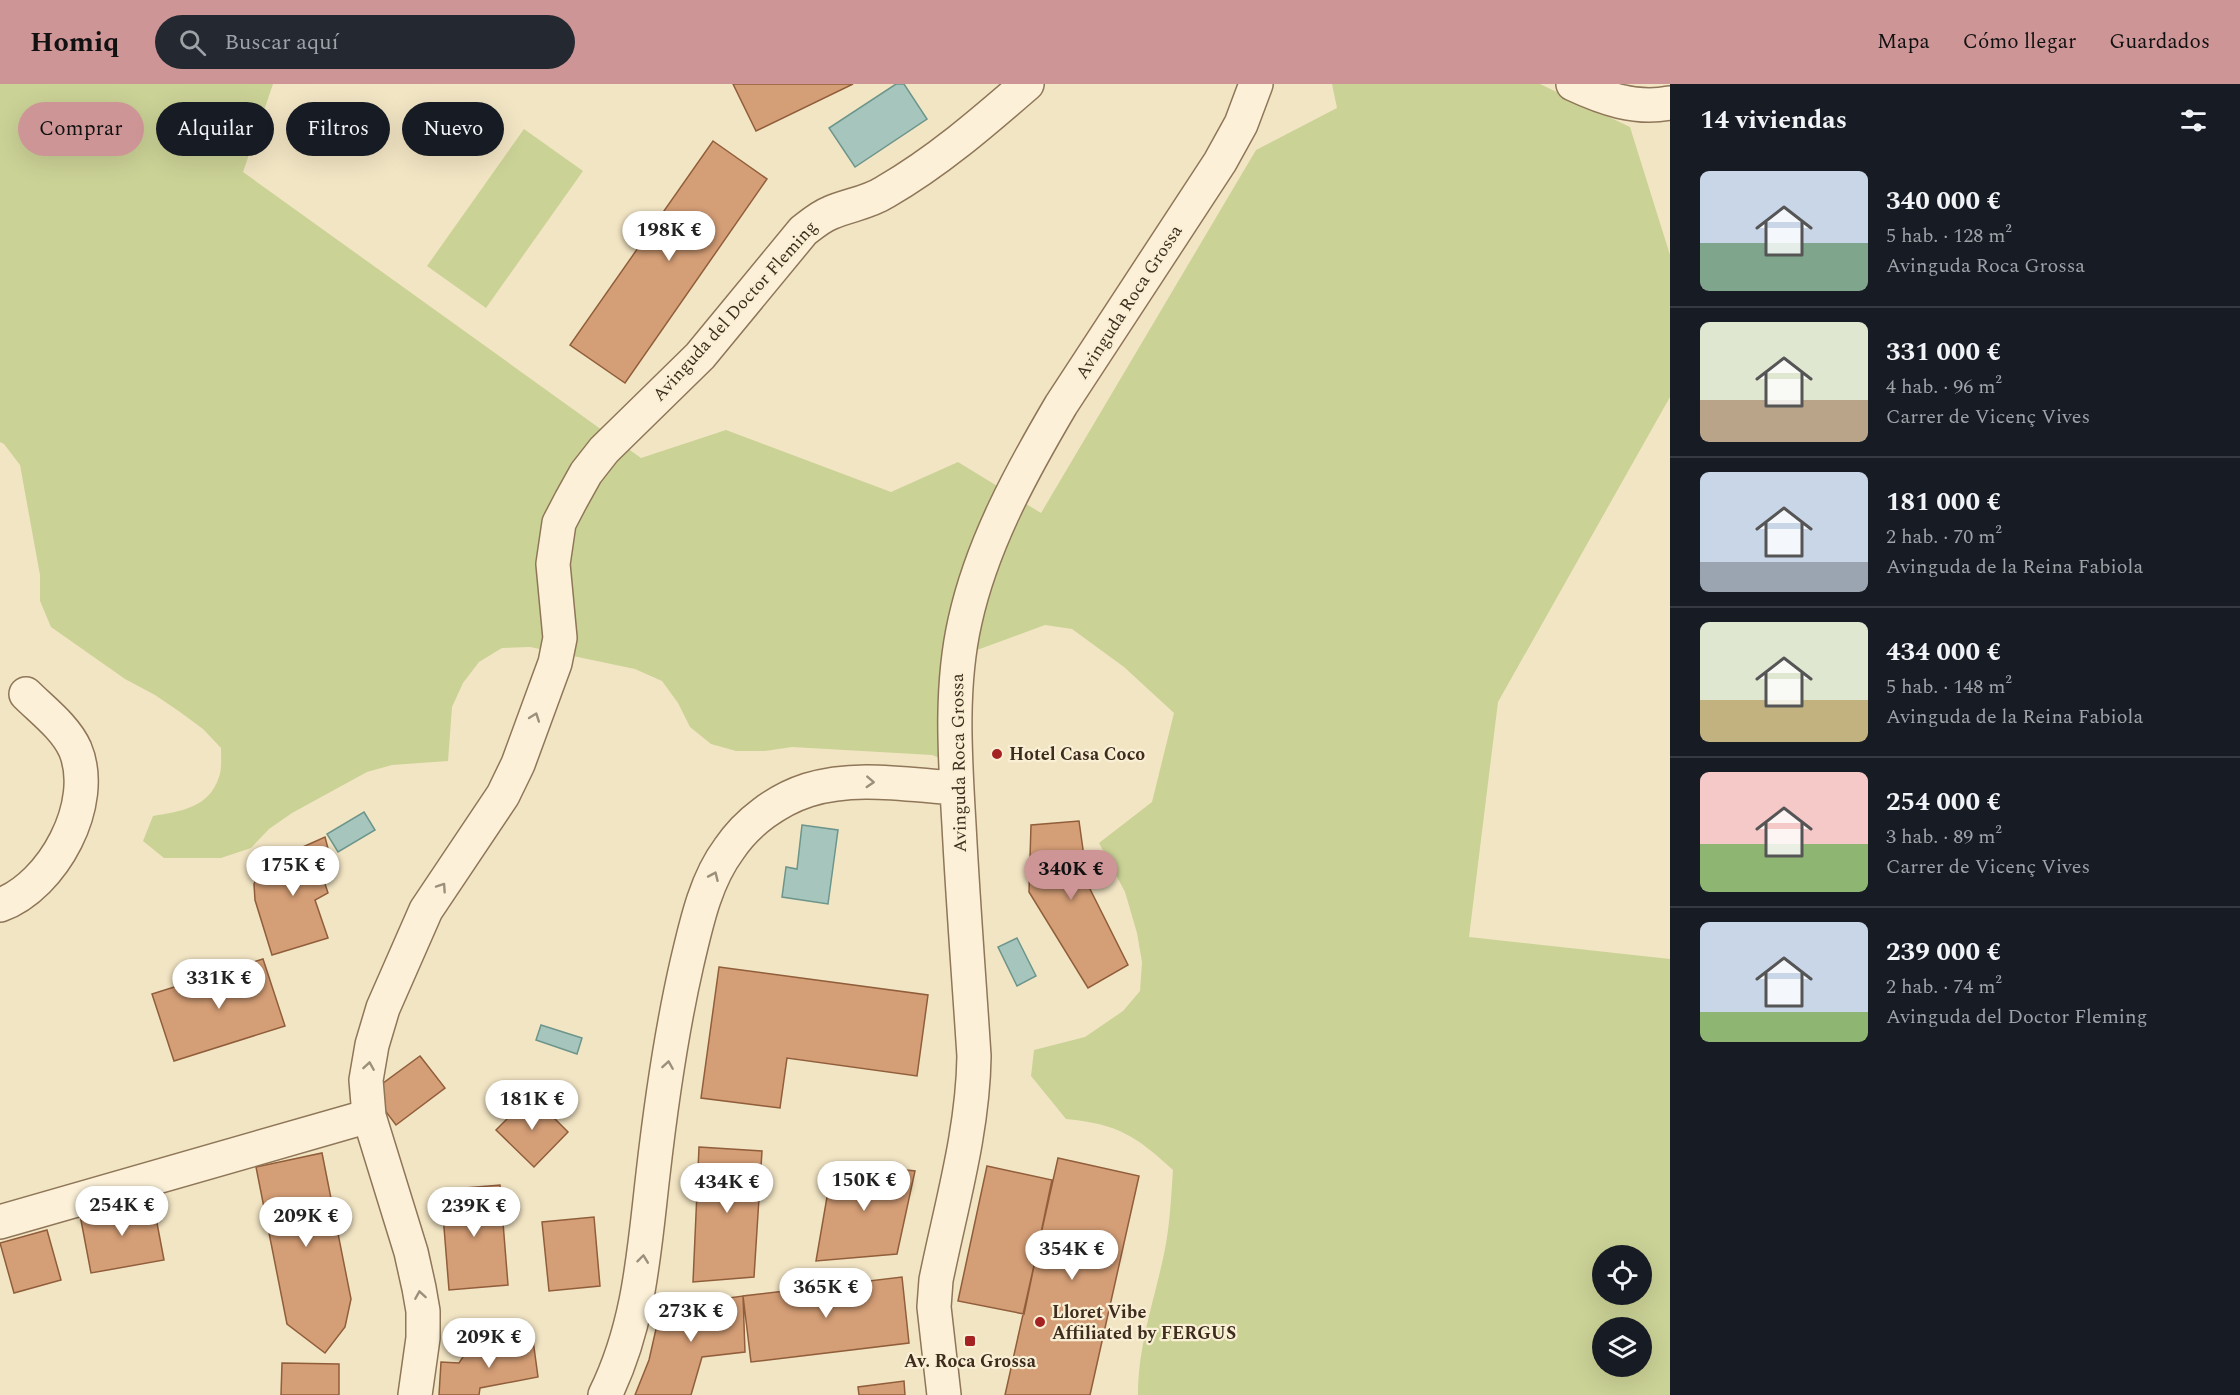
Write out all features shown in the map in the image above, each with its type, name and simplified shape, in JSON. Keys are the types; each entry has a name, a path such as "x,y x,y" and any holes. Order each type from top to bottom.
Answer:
{"street":[{"name":"Avinguda del Doctor Fleming","path":"415,1395 423,1338 423,1311 411,1252 369,1116 366,1080 372,1045 383,1008 426,910 503,795 518,764 555,663 560,638 560,620 554,585 554,546 559,524 586,473 604,450 700,356 803,231 832,212 861,204 883,194 908,178 947,151 1027,84"},
{"path":"1573,84 1609,99 1637,105 1670,104"},
{"name":"Avinguda Roca Grossa","path":"944,1395 934,1307 936,1280 971,1113 974,1056 955,740 958,659 973,590 1006,506 1061,405 1220,162 1262,88"},
{"path":"0,905 26,891 63,848 74,824 79,797 80,775 75,749 63,731 26,694"},
{"path":"605,1395 622,1354 639,1295 663,1103 683,980 701,908 714,875 728,849 750,824 778,803 817,788 837,783 866,782 957,788"},
{"path":"0,1222 369,1116"}],"green space":[{"path":"0,84 273,84 267,102 156,102 156,156 248,156 243,172 641,458 726,430 891,492 958,462 1041,513 1256,150 1337,108 1332,84 1540,84 1630,127 1670,255 1670,397 1498,702 1469,937 1670,959 1670,1395 1138,1395 1144,1341 1166,1244 1173,1170 1137,1140 1113,1128 1066,1119 1031,1076 1034,1050 1085,1037 1123,1011 1140,991 1142,962 1137,933 1125,892 1099,843 1152,802 1174,713 1124,667 1072,629 1045,625 977,650 957,765 932,755 792,747 765,751 736,751 711,744 690,727 678,703 662,681 635,669 530,647 502,648 479,662 463,683 452,707 448,761 392,765 367,772 292,813 269,829 251,848 221,858 164,858 143,841 153,816 184,810 201,802 208,795 220,774 221,748 203,729 180,712 125,679 51,627 40,601 40,575 20,465 0,442"},
{"path":"524,129 583,171 486,308 427,266"}],"water":[{"path":"896,84 904,84 927,119 855,167 829,128"},
{"path":"364,812 375,830 338,852 327,834"},
{"path":"802,825 838,830 828,904 782,897 786,867 797,869"},
{"path":"1017,938 1036,976 1017,986 998,947"},
{"path":"541,1025 582,1038 577,1054 536,1040"}],"building":[{"path":"733,84 853,84 756,131"},
{"path":"713,141 767,179 625,383 570,345"},
{"path":"1079,821 1088,885 1128,965 1088,988 1029,892 1031,825"},
{"path":"325,837 332,864 320,869 328,893 315,900 328,938 272,955 255,900 254,884 260,869 276,859"},
{"path":"263,959 285,1026 174,1061 152,994"},
{"path":"719,967 928,995 917,1076 787,1058 780,1108 701,1098"},
{"path":"420,1056 445,1088 396,1125 371,1092"},
{"path":"531,1095 568,1132 534,1167 496,1130"},
{"path":"699,1147 762,1151 754,1277 693,1282"},
{"path":"322,1153 351,1299 345,1327 325,1353 287,1324 256,1167"},
{"path":"1058,1158 1139,1176 1090,1395 1005,1395"},
{"path":"833,1162 915,1171 897,1254 816,1261"},
{"path":"987,1166 1052,1180 1024,1314 958,1301"},
{"path":"500,1185 508,1285 449,1290 441,1190"},
{"path":"153,1202 164,1260 91,1273 80,1215"},
{"path":"594,1217 600,1286 549,1291 542,1222"},
{"path":"47,1230 61,1280 14,1293 0,1243"},
{"path":"902,1277 909,1343 751,1362 743,1296"},
{"path":"743,1296 745,1352 702,1357 691,1395 635,1395 649,1360 661,1307"},
{"path":"533,1340 538,1377 480,1388 479,1395 439,1395 441,1362 459,1363 467,1351"},
{"path":"282,1363 339,1364 339,1395 281,1395"},
{"path":"904,1381 905,1395 859,1395 858,1387"}],"place":[{"name":"Hotel Casa Coco","path":"997,754"},
{"name":"Lloret Vibe Affiliated by FERGUS","path":"1040,1322"},
{"name":"Av. Roca Grossa","path":"970,1341"}]}
